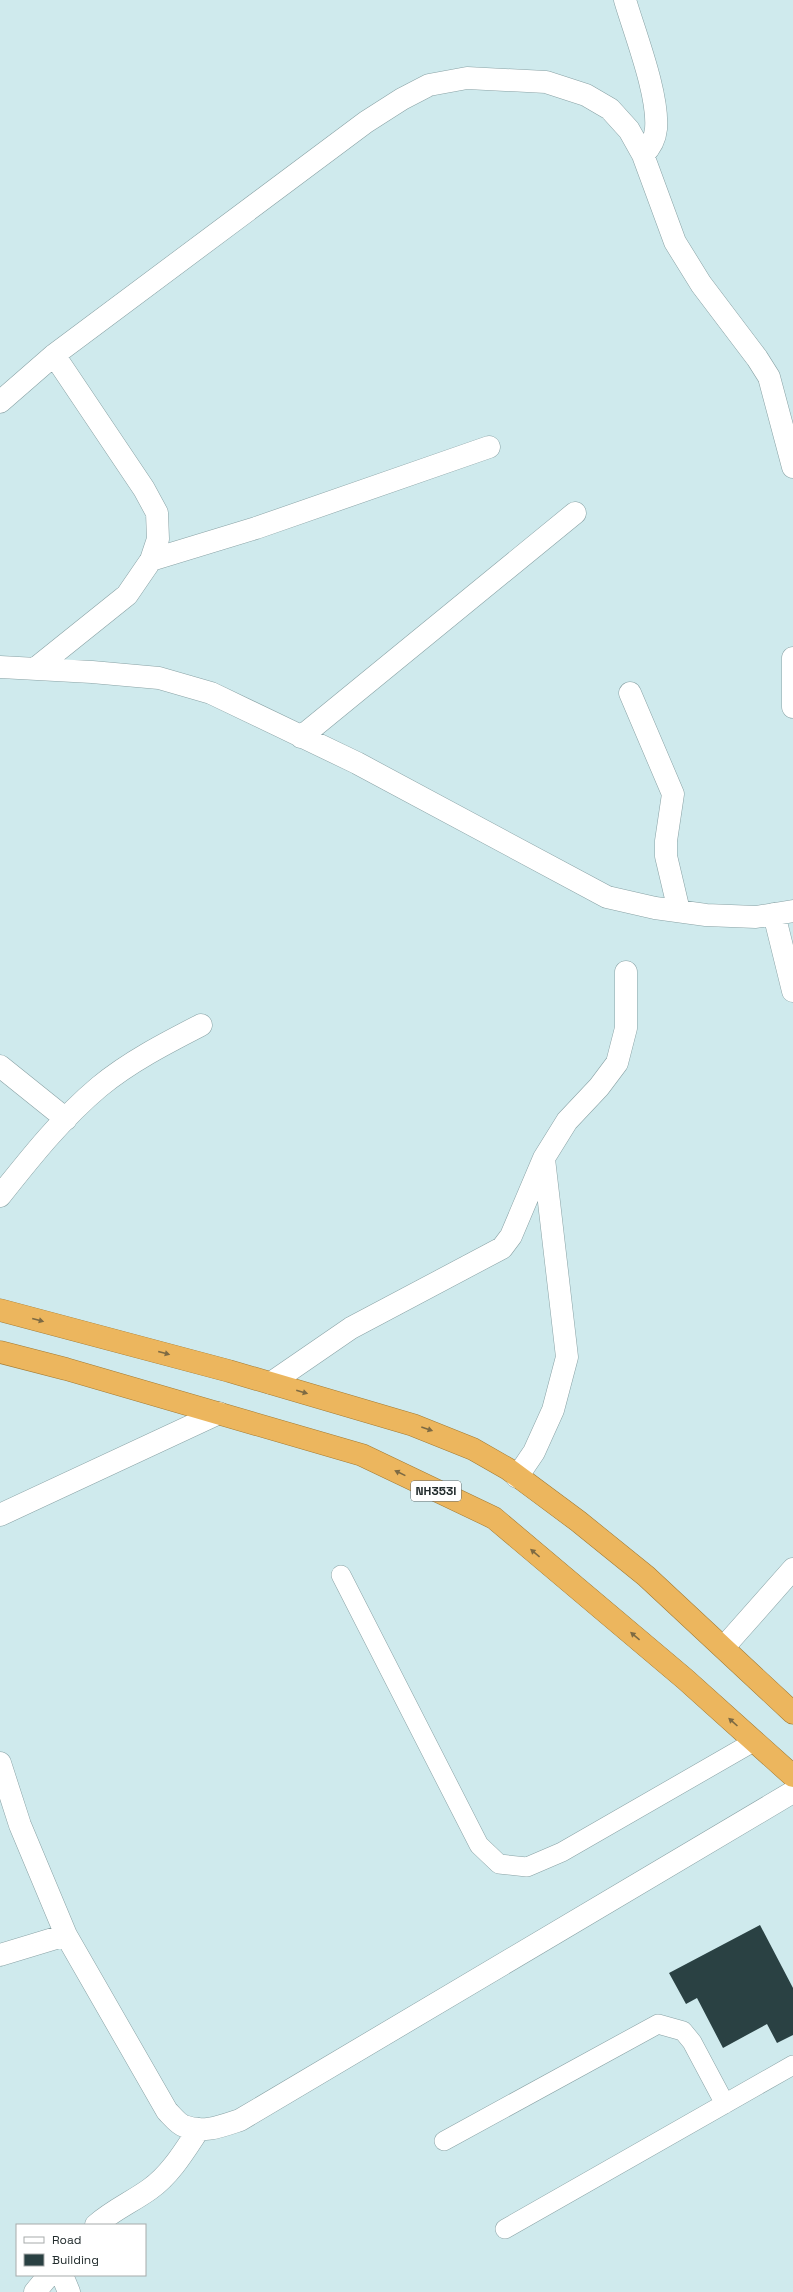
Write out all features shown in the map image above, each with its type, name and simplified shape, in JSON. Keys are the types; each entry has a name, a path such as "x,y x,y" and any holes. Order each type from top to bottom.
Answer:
{"highway":[{"path":"0,1310 271,1383 438,1433 473,1448 508,1469 578,1521 646,1576 793,1713"},
{"name":"NH353I","path":"0,1352 219,1413 362,1455 494,1518 685,1678 793,1776"}],"street":[{"path":"625,0 654,99 656,130 651,147 643,156"},
{"path":"0,402 54,355 366,122 402,99 429,86 467,78 546,82 586,95 610,109 629,130 643,156 675,242 701,284 757,358 768,377 793,467"},
{"path":"36,668 127,595 151,560 158,539 157,513 144,489 54,355"},
{"path":"151,560 256,528 489,447"},
{"path":"301,737 575,513"},
{"path":"793,658 793,708"},
{"path":"0,667 36,668 159,678 211,693 357,763 607,897 706,915 756,917 784,913 793,991"},
{"path":"630,693 673,794 666,841 666,856 679,911"},
{"path":"271,1383 351,1328 502,1248 512,1236 544,1158 567,1121 599,1087 617,1063 626,1028 626,972"},
{"path":"0,1196 48,1135 100,1086 151,1052 201,1025"},
{"path":"0,1066 66,1119"},
{"path":"517,1477 534,1452 553,1410 567,1356 544,1158"},
{"path":"0,1515 219,1413"},
{"path":"724,1648 793,1569"},
{"path":"0,1763 20,1825 66,1935 167,2111 183,2126 199,2129 216,2128 240,2120 793,1792"},
{"path":"0,1955 66,1935"},
{"path":"97,2224 110,2213 151,2189 176,2164 199,2129"},
{"path":"35,2292 48,2276"},
{"path":"62,2276 69,2292"}],"lane":[{"path":"341,1575 479,1845 499,1864 527,1867 562,1852 755,1741"},
{"path":"444,2141 658,2024 671,2026 683,2031 692,2042 725,2104"},
{"path":"505,2230 793,2065"}],"building":[{"path":"760,1925 793,1988 793,2035 777,2043 767,2024 723,2048 697,1998 686,2004 669,1973"}]}
